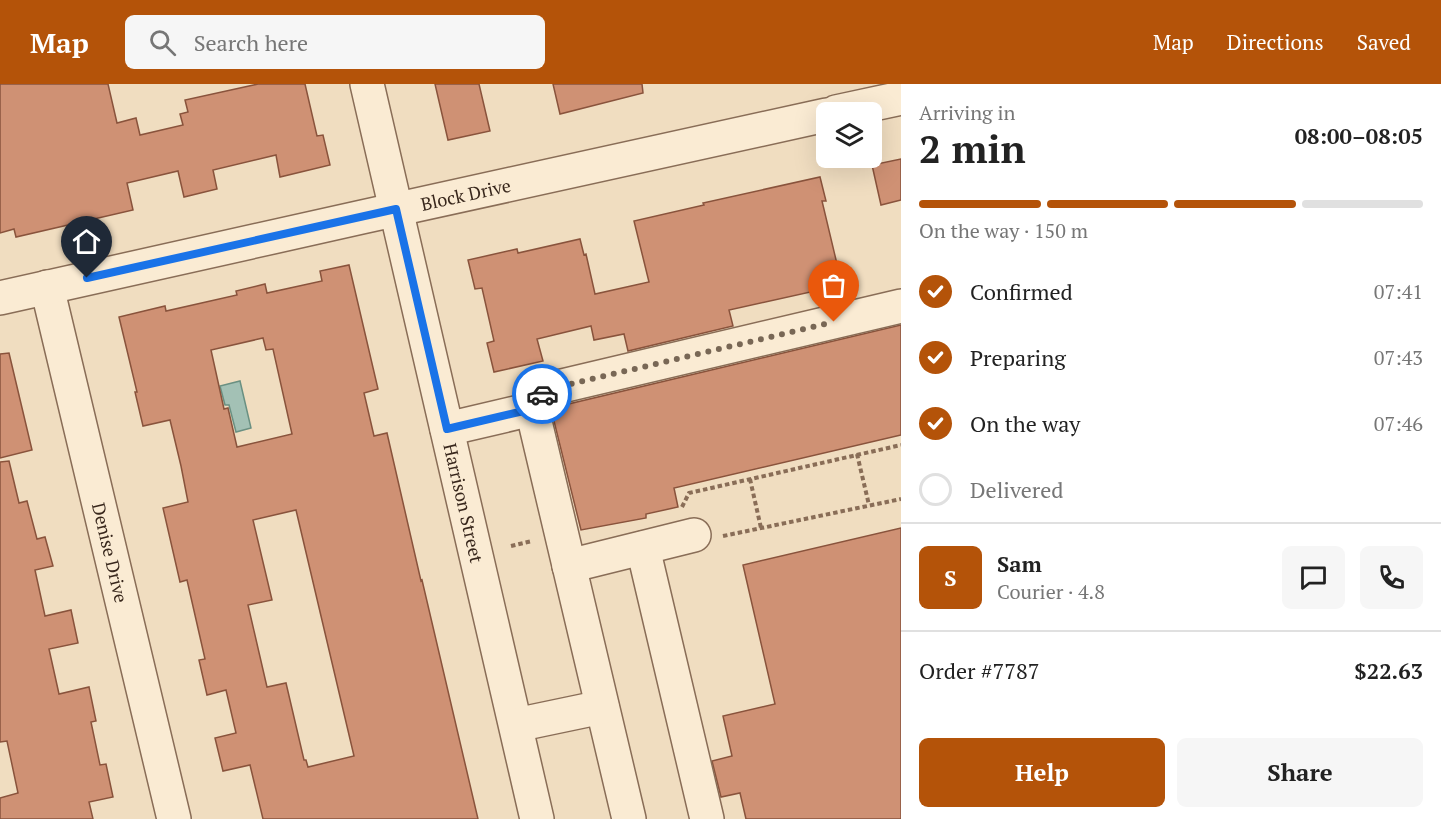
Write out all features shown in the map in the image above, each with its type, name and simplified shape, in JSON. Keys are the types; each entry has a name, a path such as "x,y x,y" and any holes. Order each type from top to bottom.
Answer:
{"street":[{"name":"Harrison Street","path":"367,84 537,819"},
{"path":"882,102 901,98"},
{"name":"Block Drive","path":"0,298 816,116"},
{"name":"Denise Drive","path":"47,287 174,819"},
{"path":"447,429 532,409 545,390 901,306"},
{"path":"532,409 629,819"},
{"path":"569,566 643,548 686,524"},
{"path":"643,548 707,819"},
{"path":"516,725 602,707"}],"path":[{"path":"901,445 689,493 686,524 709,539 901,499"},
{"path":"857,454 869,506"},
{"path":"750,479 761,528"},
{"path":"511,546 533,541"}],"shaded area":[{"path":"240,381 251,428 236,432 229,405 225,405 220,386"}],"building":[{"path":"0,84 108,84 117,123 136,118 140,135 183,125 180,114 188,112 185,100 258,84 305,84 317,136 323,135 330,165 280,177 276,155 213,170 217,189 184,197 178,171 127,183 133,210 16,237 14,229 0,233"},
{"path":"435,84 479,84 490,131 448,140"},
{"path":"553,84 642,84 643,93 560,114"},
{"path":"901,159 901,200 881,205 873,168 882,168 882,163"},
{"path":"820,177 826,201 822,201 842,285 729,310 733,326 628,351 624,334 594,340 591,326 537,339 543,361 494,372 487,343 494,341 482,288 475,289 468,260 517,249 518,253 580,239 584,255 586,254 595,294 649,282 634,221"},
{"path":"349,265 378,389 364,393 374,436 387,433 478,819 263,819 250,765 223,771 215,738 236,733 226,690 207,695 199,660 205,659 187,580 180,582 163,508 188,502 181,466 170,420 143,426 119,317 165,306 166,311 237,295 236,291 265,284 267,293 322,281 320,271","holes":["263,338 266,350 273,349 292,434 237,447 228,408 224,409 211,350","296,510 354,756 308,767 304,760 286,683 267,687 248,605 272,600 253,520"]},
{"path":"901,325 901,435 674,488 678,507 646,514 646,518 581,530 552,413 556,407"},
{"path":"9,353 32,450 0,458 0,354"},
{"path":"9,461 19,503 27,501 37,539 45,537 53,566 35,570 45,616 71,610 78,643 49,649 59,694 89,687 96,721 91,722 100,765 106,764 113,797 89,802 93,819 0,819 0,798 18,793 7,741 0,742 0,462"},
{"path":"901,528 901,819 746,819 740,793 721,797 712,761 732,756 723,716 775,704 743,565"}],"way so far":[{"path":"542,394 545,390 834,322"}],"route":[{"path":"87,278 396,209 447,429 532,409 542,394"}]}
